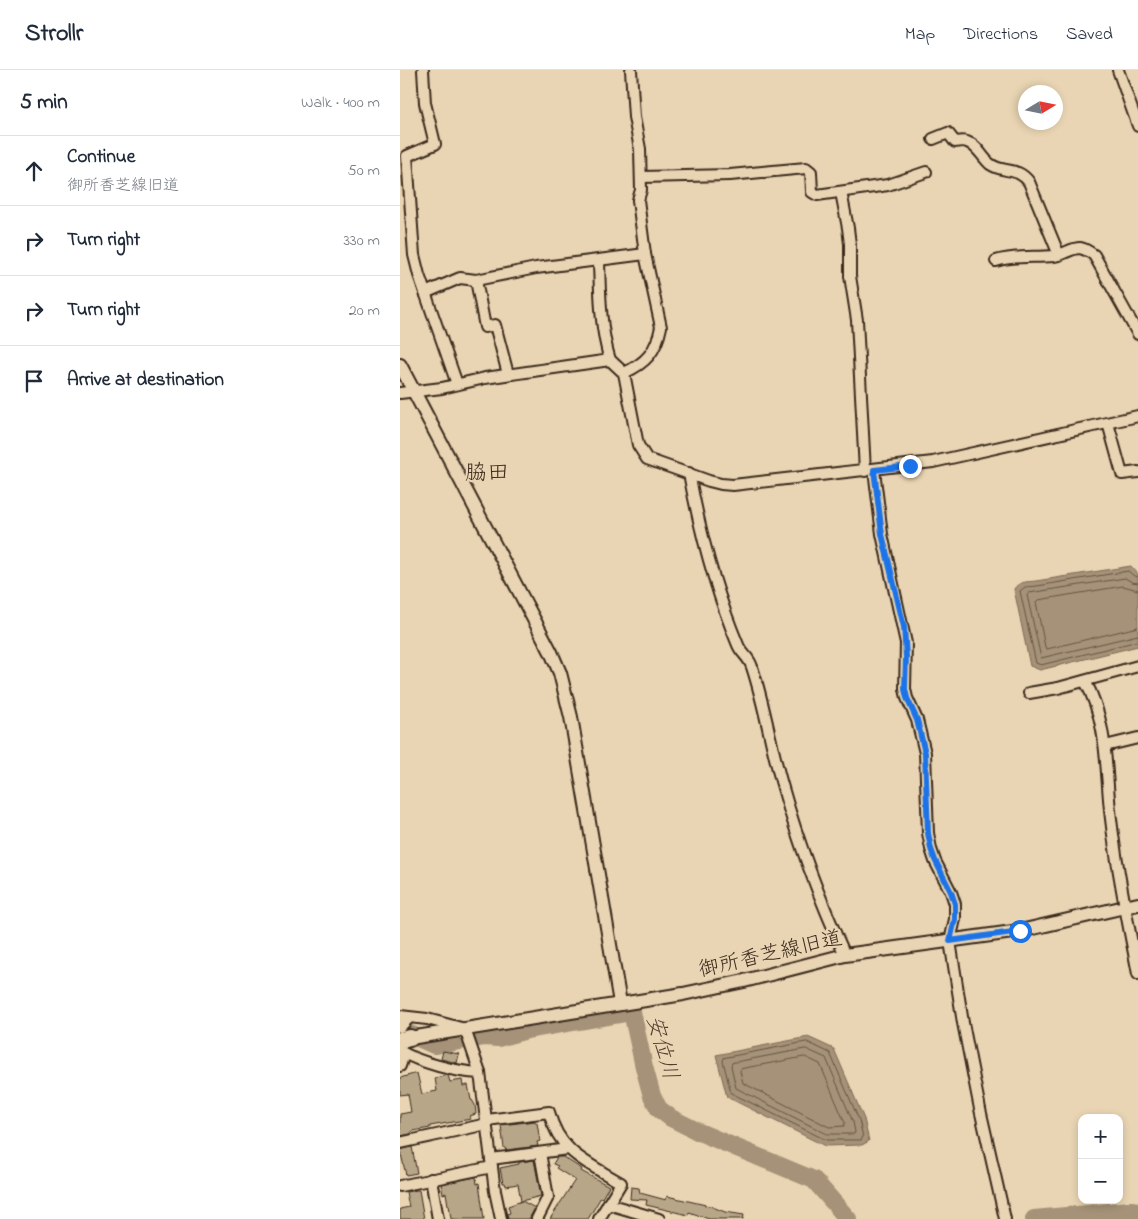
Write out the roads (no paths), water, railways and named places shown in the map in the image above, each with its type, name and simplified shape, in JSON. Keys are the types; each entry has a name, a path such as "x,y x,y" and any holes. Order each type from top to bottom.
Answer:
{"street":[{"path":"422,70 426,102 435,144 407,156 414,255 425,293 457,384"},
{"path":"624,374 646,360 659,338 661,327 645,254 638,200 641,190 639,138 634,117 631,70"},
{"path":"1118,70 1138,126"},
{"path":"933,139 948,133 955,142 967,142 973,145 997,168 1023,174 1029,182 1059,255"},
{"path":"641,177 730,174 806,168 811,172 812,192 817,195 888,185 926,172"},
{"path":"841,192 850,244 850,276 857,320 869,470 904,627 906,657 905,689 917,720 925,753 928,833 931,849 955,904 955,919 950,941 970,1065 1004,1215"},
{"path":"996,261 1018,257 1059,255 1081,248 1088,250 1094,255 1138,334"},
{"path":"425,293 460,278 476,280 536,268 645,254"},
{"path":"599,261 600,302 606,347 610,360 624,374 638,445 642,453 647,459 722,484 733,485 869,470 953,458 1138,416"},
{"path":"476,280 485,327 495,325 508,374"},
{"path":"400,393 508,374 610,360"},
{"path":"400,365 551,652 560,673 571,717 620,1003"},
{"path":"1108,423 1122,474 1138,472"},
{"path":"689,473 698,523 706,552 738,646 752,666 775,760 794,825 818,894 845,955"},
{"path":"1029,693 1058,688 1138,666"},
{"path":"1085,681 1100,715 1110,818 1132,905 1138,974"},
{"path":"1104,746 1138,738"},
{"name":"御所香芝線旧道","path":"403,1033 466,1031 716,988 845,955 1020,931 1132,905"},
{"path":"403,1033 446,1023 466,1031 480,1073 501,1219"},
{"path":"400,1066 403,1033"},
{"path":"403,1033 422,1061 462,1072 480,1073"},
{"path":"400,1143 487,1122 549,1112 552,1125 558,1137 568,1149 621,1183 599,1219"},
{"path":"400,1186 492,1163 568,1149"},
{"path":"537,1219 548,1196 540,1153"},
{"path":"431,1179 438,1219"},
{"path":"608,1204 654,1218"}],"water":[{"path":"1131,566 1138,574 1138,646 1040,670 1030,666 1014,589 1016,586 1024,582"},
{"path":"808,1037 834,1049 864,1119 869,1141 862,1145 825,1146 727,1097 716,1055"}],"waterway":[{"name":"安位川","path":"405,1032 434,1045 484,1037 498,1038 527,1030 632,1012 652,1096 659,1109 671,1118 699,1132 814,1180 848,1219"},
{"name":"安位川","path":"1034,1219 1131,1210 1138,1211"}],"district":[{"name":"脇田","path":"487,471"}]}
